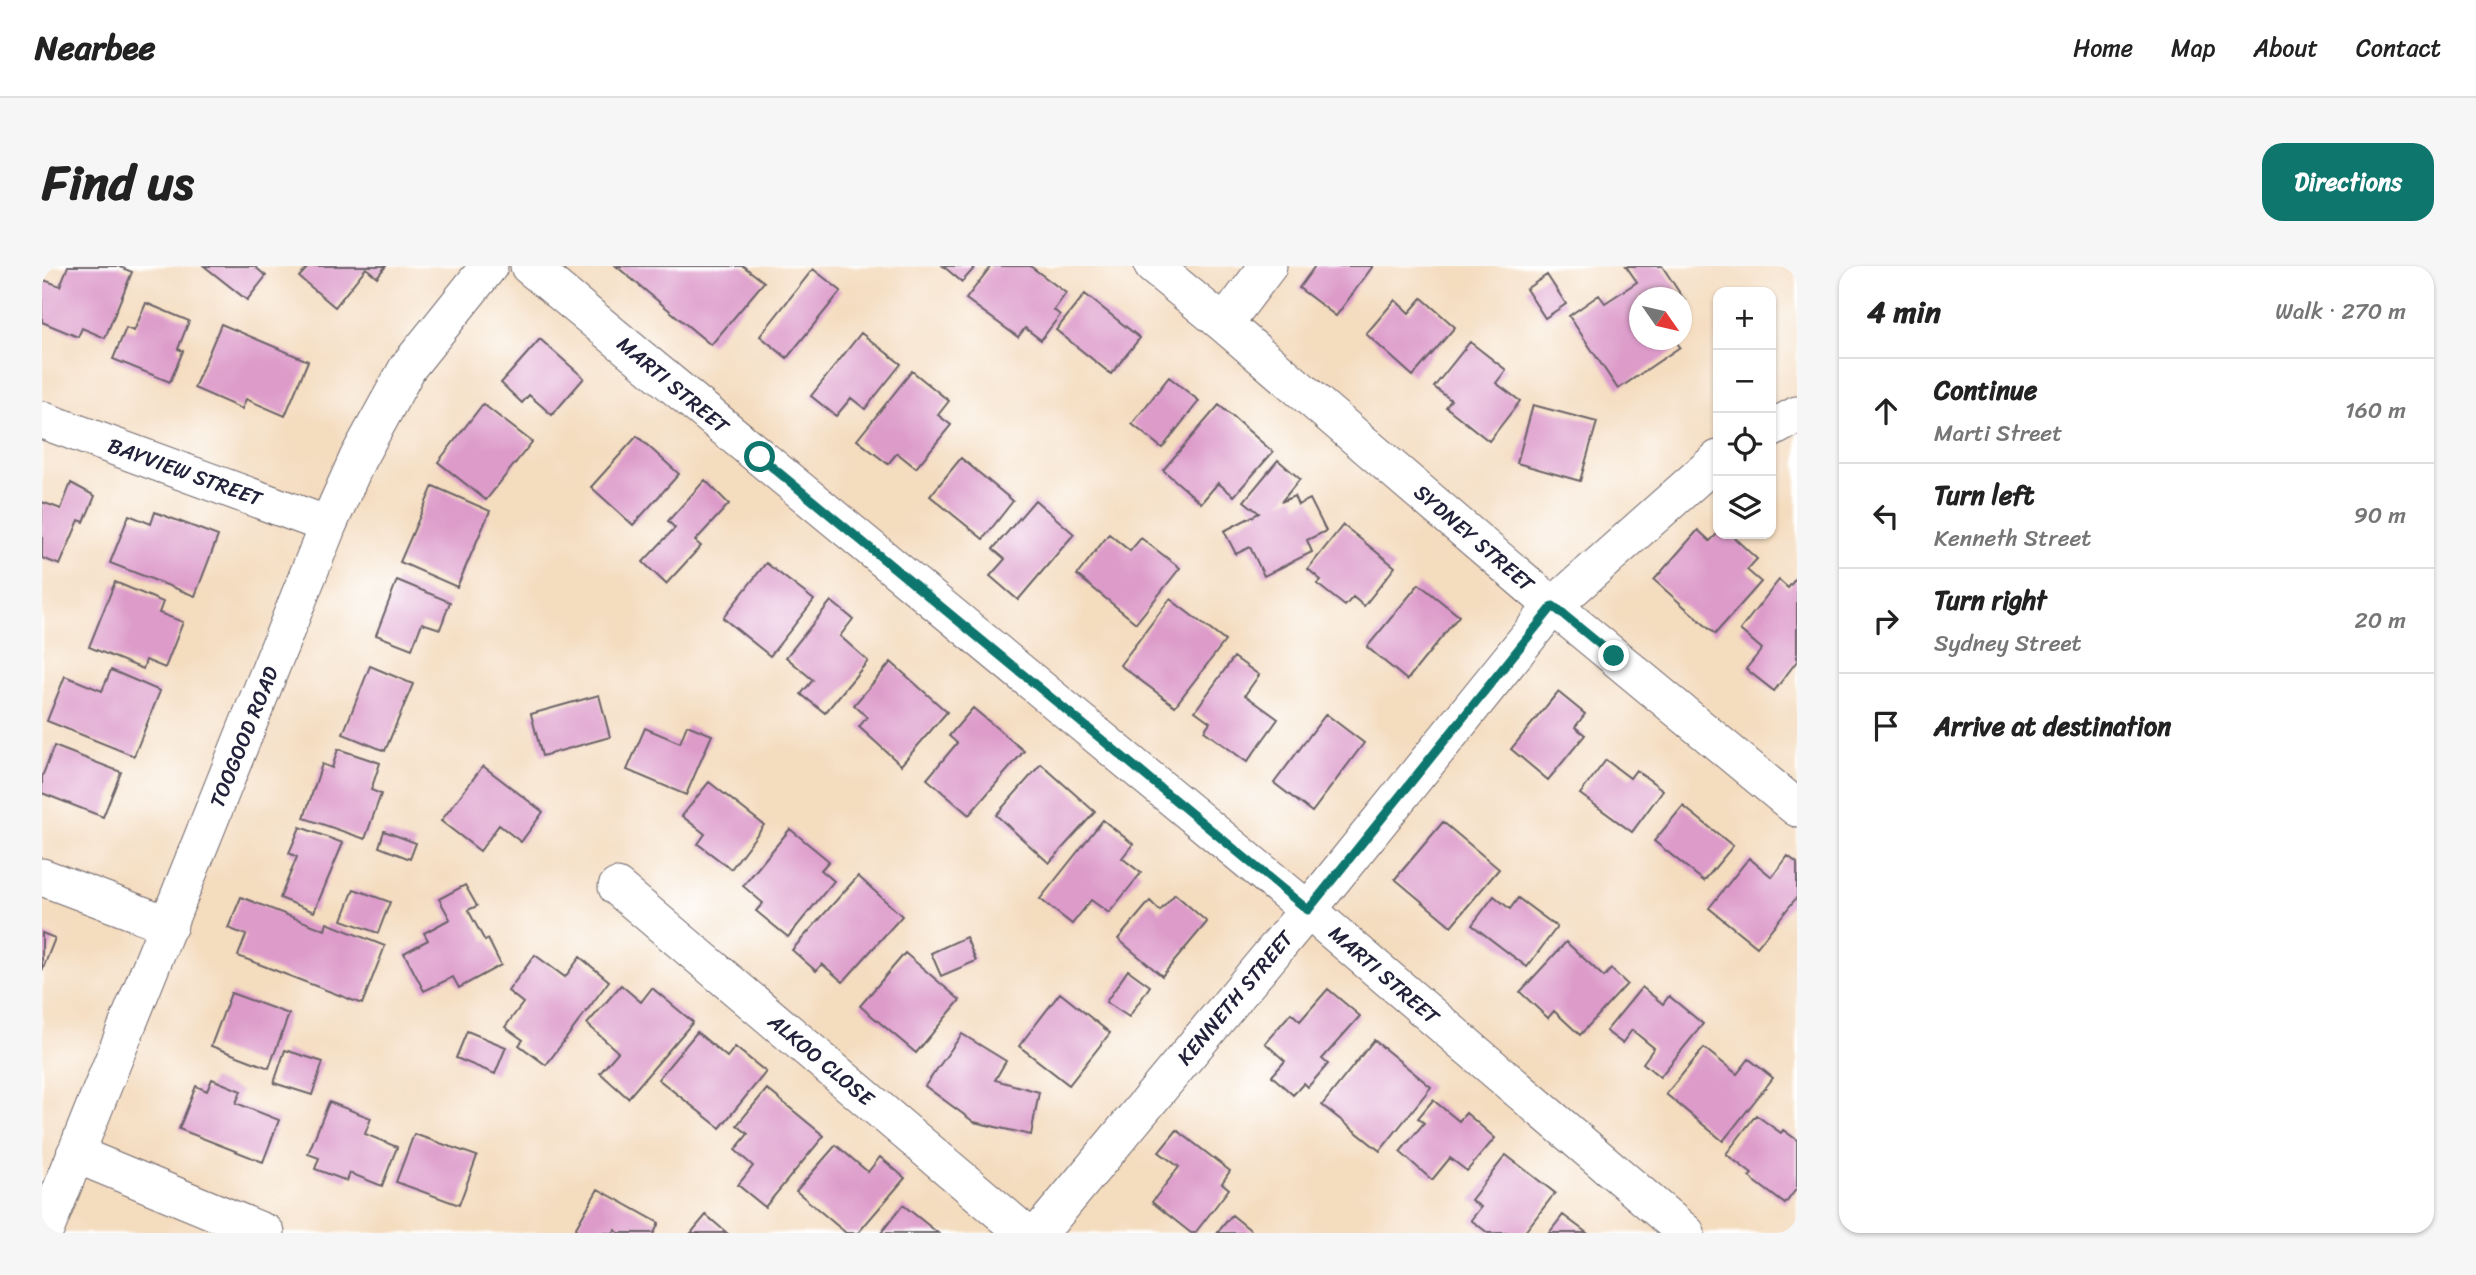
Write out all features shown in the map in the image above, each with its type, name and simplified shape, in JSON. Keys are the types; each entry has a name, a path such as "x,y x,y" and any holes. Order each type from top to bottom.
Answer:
{"street":[{"name":"TOOGOOD ROAD","path":"44,1233 328,525 358,458 408,367 489,266"},
{"name":"MARTI STREET","path":"529,266 1308,910 1686,1233"},
{"name":"SYDNEY STREET","path":"1153,266 1553,606 1797,808"},
{"path":"1224,324 1268,266"},
{"path":"1776,426 1797,415"},
{"name":"BAYVIEW STREET","path":"42,420 328,525"},
{"name":"KENNETH STREET","path":"1039,1233 1308,910 1553,606 1713,463"},
{"path":"42,877 169,925"},
{"name":"ALKOO CLOSE","path":"617,887 1025,1233"},
{"path":"75,1154 265,1233"}],"building":[{"path":"68,266 118,266 132,272 105,338 82,328 78,337 42,322 44,280 60,286"},
{"path":"204,266 254,266 266,276 247,300"},
{"path":"309,266 386,266 377,277 366,268 335,307 299,277"},
{"path":"616,266 743,266 764,282 711,345"},
{"path":"943,266 976,266 962,282"},
{"path":"991,266 1030,266 1066,293 1054,310 1060,315 1041,340 1025,328 1018,337 966,299"},
{"path":"1315,266 1373,266 1336,316 1299,288"},
{"path":"1626,266 1662,266 1676,287 1629,287 1637,282"},
{"path":"813,269 841,291 787,358 760,336"},
{"path":"1547,275 1566,304 1545,318 1526,289"},
{"path":"1629,287 1629,350 1676,350 1618,389 1569,316 1599,295 1605,303"},
{"path":"1085,294 1140,338 1111,374 1056,330"},
{"path":"1422,298 1455,327 1413,376 1366,334 1395,300 1409,313"},
{"path":"146,303 189,321 178,349 183,351 170,382 113,359 126,328 134,331"},
{"path":"221,324 308,361 285,416 246,399 242,409 194,388"},
{"path":"861,333 901,364 865,409 851,398 836,416 811,396"},
{"path":"540,339 584,378 552,415 529,395 522,403 501,383"},
{"path":"1470,342 1506,370 1496,383 1520,401 1489,441 1446,407 1451,400 1434,387"},
{"path":"912,371 949,401 938,415 951,425 916,468 897,453 888,464 857,440"},
{"path":"1169,377 1199,401 1162,448 1132,424"},
{"path":"483,404 532,442 486,500 438,462"},
{"path":"1219,405 1273,452 1234,496 1218,483 1201,503 1163,470"},
{"path":"1533,405 1597,422 1580,481 1517,463"},
{"path":"637,436 679,474 633,525 591,487"},
{"path":"961,458 1013,501 983,539 930,496"},
{"path":"1278,460 1300,479 1281,502 1294,496 1298,505 1310,499 1326,531 1307,540 1312,552 1264,576 1250,547 1236,554 1224,531 1259,513 1244,501"},
{"path":"705,480 729,504 695,541 701,546 666,584 643,562 675,528 668,521"},
{"path":"71,483 95,496 84,522 79,520 60,565 42,558 42,502 61,509"},
{"path":"433,486 490,511 457,587 400,562"},
{"path":"1035,500 1074,534 1018,600 990,576 1005,559 993,549"},
{"path":"155,512 218,536 195,596 110,563 129,515 151,524"},
{"path":"1343,525 1395,567 1364,606 1353,597 1345,606 1317,584 1321,580 1308,569"},
{"path":"1698,530 1710,541 1713,538 1735,539 1757,559 1747,570 1761,582 1715,634 1654,580"},
{"path":"1109,534 1130,551 1141,538 1180,568 1136,623 1077,575"},
{"path":"766,563 814,600 770,656 723,618"},
{"path":"1797,577 1797,661 1774,691 1746,669 1762,649 1740,630 1779,580 1788,588"},
{"path":"397,580 450,602 440,629 422,623 412,649 376,635"},
{"path":"115,582 163,602 159,613 183,622 165,668 146,660 143,669 89,647"},
{"path":"1419,584 1459,616 1407,680 1367,647"},
{"path":"1170,599 1225,641 1175,706 1120,665"},
{"path":"831,601 853,619 840,636 868,661 825,713 801,694 813,680 786,657"},
{"path":"1234,657 1259,675 1245,695 1278,719 1247,762 1204,731 1210,722 1195,711"},
{"path":"891,662 947,712 901,765 859,727 867,717 854,705"},
{"path":"370,666 413,684 385,751 343,734"},
{"path":"111,670 160,691 134,756 47,721 65,676 102,691"},
{"path":"1558,692 1585,714 1575,727 1585,735 1548,780 1511,749"},
{"path":"599,695 610,737 542,756 531,714"},
{"path":"973,708 1024,751 969,815 927,779 957,743 949,736"},
{"path":"1326,714 1364,743 1312,812 1274,783"},
{"path":"687,725 712,735 686,795 627,770 645,728 680,743"},
{"path":"54,746 121,772 103,817 42,793 42,777"},
{"path":"338,749 380,763 371,790 381,794 365,839 304,818 322,764 332,768"},
{"path":"1606,760 1630,778 1636,770 1663,790 1632,832 1580,794"},
{"path":"1041,764 1095,812 1049,863 996,815"},
{"path":"483,766 543,812 521,842 499,825 480,851 441,821"},
{"path":"709,782 764,825 731,869 698,844 705,834 682,816"},
{"path":"1683,806 1733,846 1704,881 1654,841"},
{"path":"1103,820 1133,844 1122,858 1141,873 1109,913 1091,900 1072,924 1040,899"},
{"path":"1443,822 1499,869 1451,926 1395,879"},
{"path":"300,827 343,843 314,912 280,898 297,857 289,853"},
{"path":"790,829 829,861 821,870 834,881 788,937 756,911 763,903 743,886"},
{"path":"384,831 416,843 410,859 379,847"},
{"path":"1788,856 1797,863 1797,897 1757,947 1709,908 1749,858 1772,877"},
{"path":"858,876 902,916 843,982 822,964 816,971 792,950"},
{"path":"465,885 477,906 468,910 485,941 488,939 501,965 459,988 453,977 424,991 404,953 428,940 424,933 450,919 439,899"},
{"path":"354,889 390,902 378,933 342,920"},
{"path":"1175,894 1207,922 1162,976 1118,939 1150,901 1160,911"},
{"path":"1494,896 1510,909 1518,898 1557,927 1527,967 1472,925"},
{"path":"241,897 325,930 327,923 385,946 362,1004 238,956 246,935 228,928"},
{"path":"42,933 55,938 42,971"},
{"path":"966,937 976,961 941,976 931,953"},
{"path":"1566,942 1604,977 1611,969 1627,984 1580,1035 1554,1011 1548,1018 1520,992"},
{"path":"905,953 960,1000 916,1053 860,1006"},
{"path":"535,955 565,977 580,957 609,981 546,1065 519,1045 523,1040 505,1027 523,1003 508,991"},
{"path":"1128,970 1150,986 1129,1017 1106,1002"},
{"path":"621,985 641,1002 652,988 693,1022 628,1098 600,1073 618,1052 587,1024"},
{"path":"1642,987 1663,1004 1669,996 1703,1024 1660,1077 1643,1063 1654,1048 1632,1030 1622,1043 1606,1031"},
{"path":"1328,989 1360,1016 1322,1059 1328,1064 1308,1087 1304,1083 1293,1095 1272,1076 1285,1061 1265,1043 1291,1013 1300,1021"},
{"path":"231,993 289,1014 269,1068 211,1046"},
{"path":"1060,993 1110,1033 1069,1085 1019,1046"},
{"path":"467,1031 506,1047 495,1074 456,1058"},
{"path":"697,1032 727,1057 735,1047 766,1072 720,1128 658,1079"},
{"path":"962,1034 1006,1061 995,1080 1039,1092 1031,1135 974,1122 925,1086"},
{"path":"1374,1040 1431,1087 1380,1151 1322,1105"},
{"path":"1704,1048 1737,1074 1749,1059 1773,1078 1723,1141 1666,1094"},
{"path":"285,1050 323,1062 312,1095 274,1083"},
{"path":"212,1079 241,1091 236,1103 279,1120 263,1162 179,1129 196,1086 207,1091"},
{"path":"767,1089 824,1136 765,1207 738,1185 753,1166 735,1150 748,1134 737,1125"},
{"path":"1433,1100 1459,1121 1466,1113 1495,1138 1467,1171 1450,1158 1432,1180 1400,1152 1424,1123 1418,1118"},
{"path":"329,1102 371,1118 365,1134 397,1147 382,1186 350,1173 347,1181 315,1169 319,1158 308,1154"},
{"path":"1756,1115 1781,1133 1783,1130 1797,1140 1797,1188 1785,1204 1749,1177 1752,1174 1726,1154"},
{"path":"1177,1130 1230,1171 1222,1183 1229,1189 1195,1233 1191,1233 1152,1202 1179,1167 1159,1152"},
{"path":"414,1134 477,1156 459,1205 396,1182"},
{"path":"836,1145 868,1172 880,1157 905,1178 858,1233 846,1233 796,1191"},
{"path":"1506,1155 1555,1193 1524,1233 1488,1233 1471,1220 1481,1207 1471,1200"},
{"path":"598,1189 659,1223 654,1233 619,1233 615,1230 613,1233 573,1233"},
{"path":"903,1205 938,1233 881,1233"},
{"path":"706,1215 727,1233 691,1233"},
{"path":"1232,1215 1254,1233 1217,1233"},
{"path":"1563,1215 1587,1233 1549,1233"}],"route":[{"path":"760,457 1308,910 1553,606 1614,656"}]}
